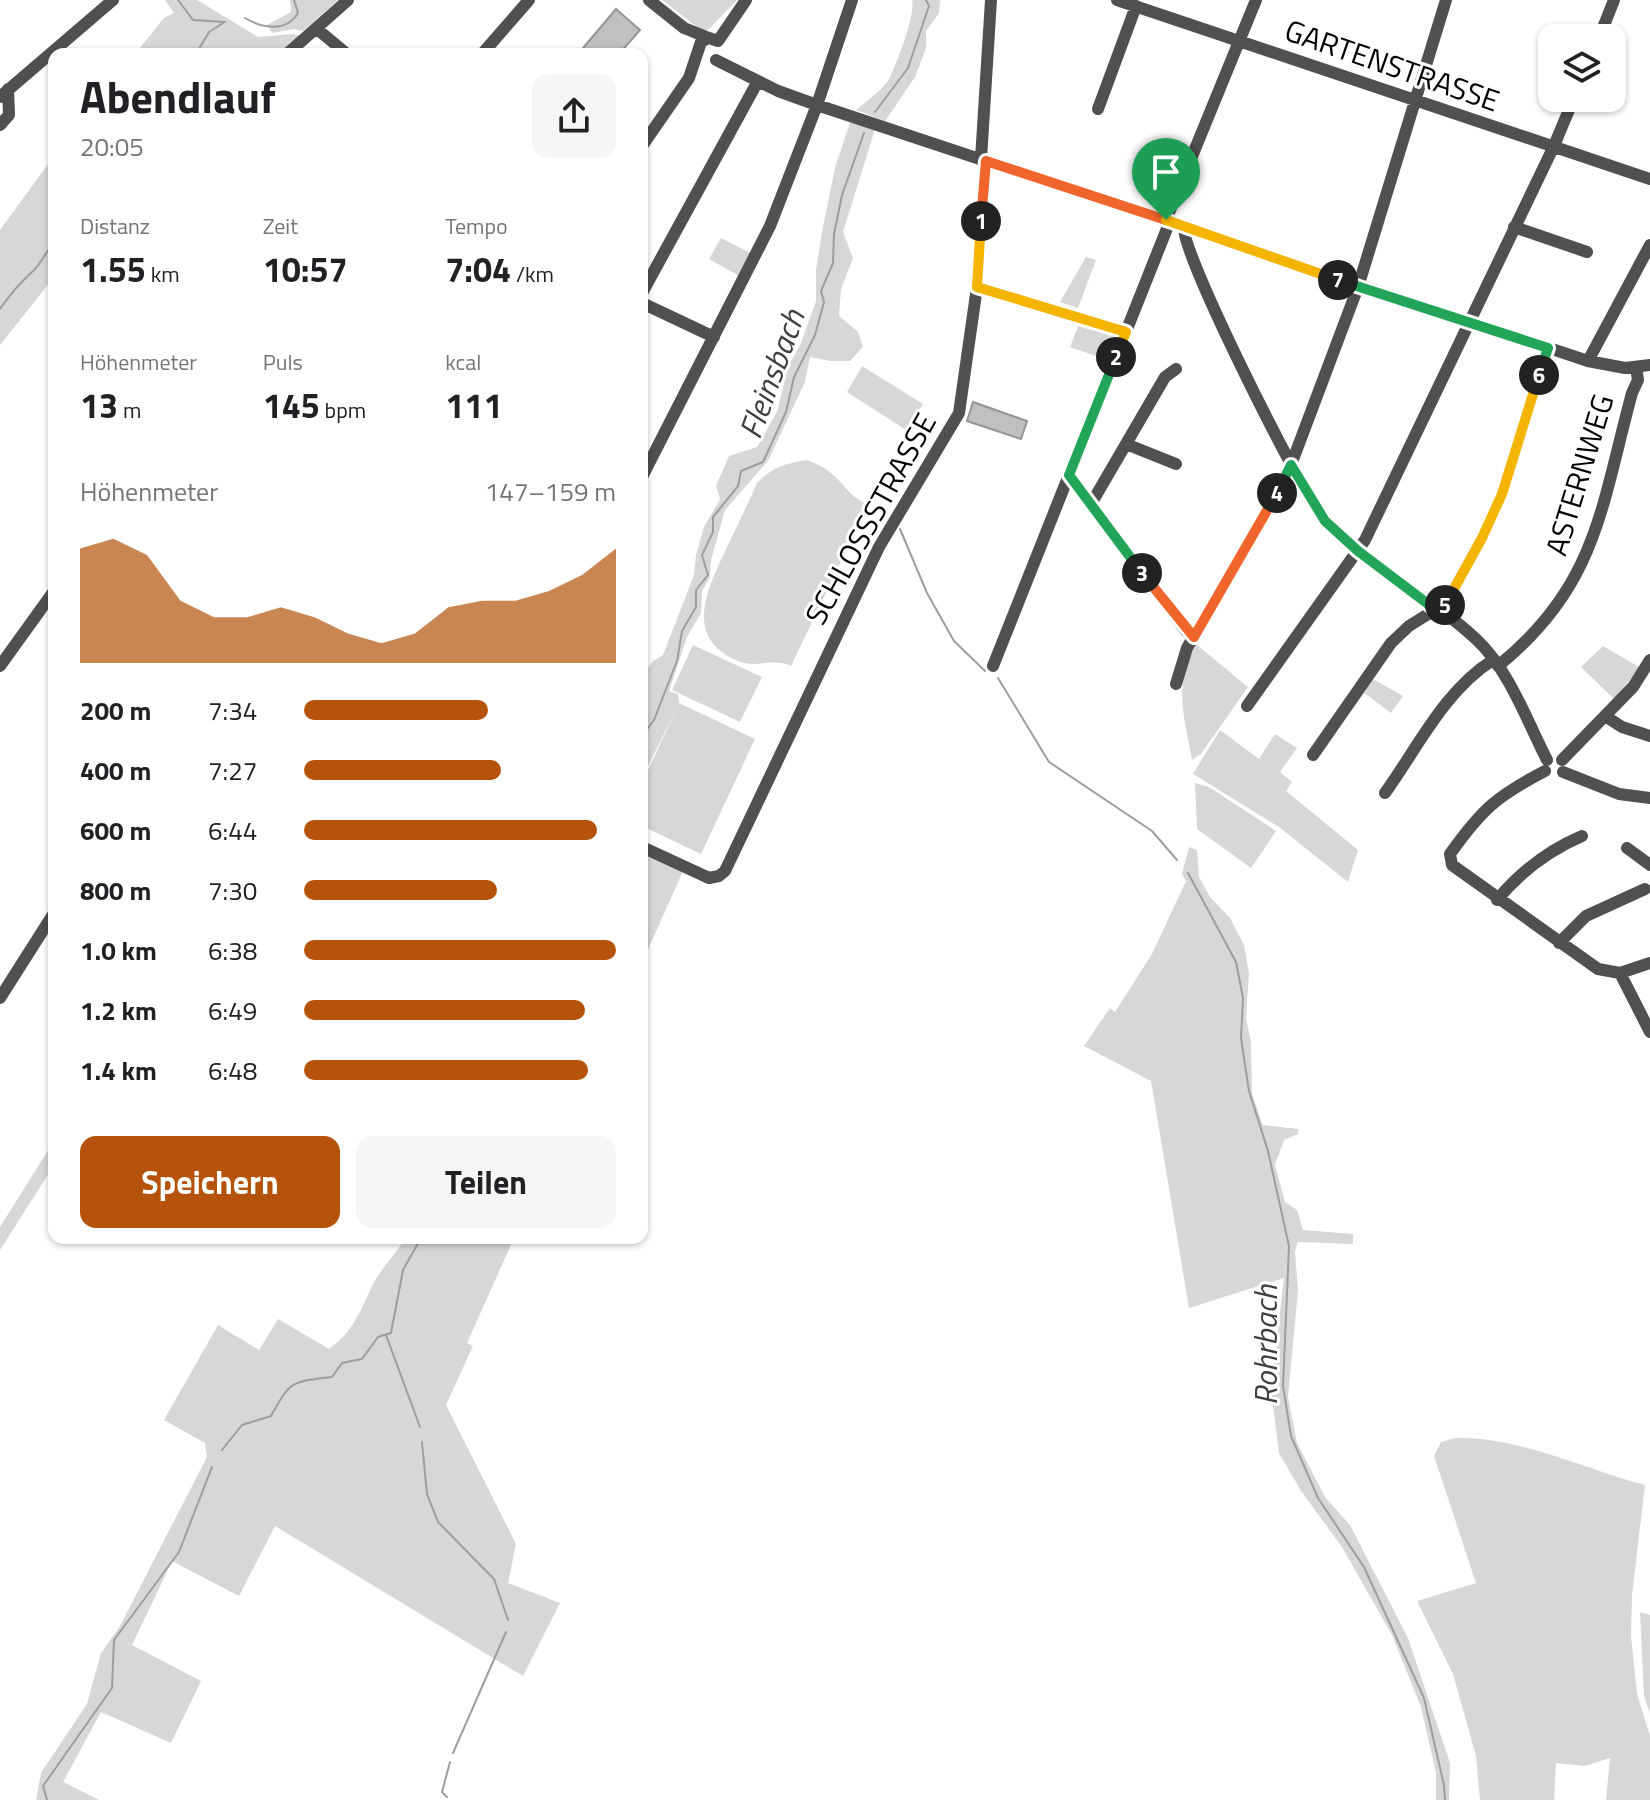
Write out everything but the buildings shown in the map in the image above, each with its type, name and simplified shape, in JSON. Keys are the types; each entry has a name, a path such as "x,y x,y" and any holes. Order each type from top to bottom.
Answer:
{"street":[{"path":"57,48 113,0"},
{"path":"294,48 348,0"},
{"path":"487,48 529,0"},
{"path":"649,0 733,67 758,81 817,105 1168,220 1469,324 1642,378 1650,365"},
{"path":"648,137 689,78 715,50 746,0"},
{"path":"648,465 770,226 817,105 852,0"},
{"name":"SCHLOSSSTRASSE","path":"648,850 709,878 725,871 879,547 959,413 977,287 991,0"},
{"name":"GARTENSTRASSE","path":"1117,0 1650,179"},
{"path":"993,666 1069,475 1121,331 1256,0"},
{"path":"1176,684 1181,661 1291,465 1358,287 1446,0"},
{"path":"1605,24 1614,0"},
{"path":"1098,109 1136,6"},
{"path":"684,28 699,52"},
{"path":"317,29 340,48"},
{"path":"689,78 701,42 715,50"},
{"path":"0,125 9,115 4,93 48,55"},
{"path":"648,282 758,81"},
{"path":"1247,706 1358,551 1568,112"},
{"path":"1184,226 1182,232 1191,256 1291,465 1325,521 1358,551 1475,638 1496,663 1553,777 1633,687 1649,664"},
{"path":"1514,227 1587,252"},
{"path":"1588,361 1650,245"},
{"path":"977,287 1121,331"},
{"path":"648,307 714,337"},
{"path":"1313,755 1391,643 1409,626 1449,601 1502,494 1548,348"},
{"path":"1091,504 1165,377 1176,369"},
{"name":"ASTERNWEG","path":"1385,793 1458,688 1474,671 1496,663 1549,618 1582,566 1597,527 1632,393 1642,378"},
{"path":"1126,444 1176,464"},
{"path":"1069,475 1194,637"},
{"path":"0,666 48,599"},
{"path":"1605,716 1622,727 1650,736"},
{"path":"1650,798 1619,794 1562,766 1555,757 1494,800 1450,854 1455,869 1598,969 1620,973 1650,963"},
{"path":"1497,900 1546,853 1582,836"},
{"path":"1627,848 1650,865"},
{"path":"1559,943 1586,916 1645,889"},
{"path":"0,998 48,922"},
{"path":"1620,973 1650,1032"}],"shaded area":[{"path":"165,0 197,0 258,37 301,36 288,48 140,48 164,18 174,13"},
{"path":"290,0 338,0 303,31 294,29 272,33 267,25 291,12"},
{"path":"662,0 737,0 708,30 701,30"},
{"path":"912,0 940,0 939,13 926,31 926,48 915,77 885,121 856,110 889,79 908,28"},
{"path":"851,120 875,129 843,232 853,258 841,289 839,316 858,332 863,347 850,361 810,357 805,382 768,461 725,510 711,560 710,577 702,591 701,613 687,637 669,691 678,694 679,703 755,739 701,854 648,829 648,770 677,708 648,766 648,668 663,655 694,575 704,527 720,499 716,486 729,456 757,447 777,412 788,367 801,343 816,301 816,270 835,168"},
{"path":"48,164 48,285 0,345 0,230"},
{"path":"721,238 752,254 741,277 709,259"},
{"path":"1086,257 1096,260 1078,308 1060,302"},
{"path":"1080,321 1120,335 1110,361 1070,347"},
{"path":"862,366 923,404 906,430 847,392"},
{"path":"806,460 827,470 851,494 868,505 791,666 738,661 720,651 709,638 704,609 708,593 757,483 779,467"},
{"path":"1196,644 1248,687 1201,754 1192,760 1182,701 1185,674"},
{"path":"693,645 762,677 740,722 672,690"},
{"path":"1603,646 1639,667 1615,700 1581,667"},
{"path":"1373,679 1403,696 1391,713 1364,693"},
{"path":"1220,730 1259,759 1275,734 1297,748 1280,772 1292,782 1286,791 1358,850 1348,882 1279,827 1193,774"},
{"path":"1195,783 1209,787 1276,831 1251,868 1197,829"},
{"path":"1189,847 1197,850 1199,877 1210,897 1230,918 1244,945 1249,973 1246,1018 1251,1042 1252,1094 1263,1125 1298,1129 1298,1134 1284,1140 1275,1165 1285,1202 1297,1210 1303,1230 1353,1234 1353,1244 1298,1242 1295,1252 1298,1290 1288,1397 1297,1443 1325,1497 1350,1525 1408,1638 1450,1763 1449,1800 1436,1800 1436,1773 1421,1707 1392,1635 1342,1547 1301,1491 1279,1453 1271,1389 1284,1278 1189,1308 1151,1081 1084,1046 1110,1008 1115,1012 1152,954 1186,881 1182,874"},
{"path":"648,856 683,871 648,950"},
{"path":"48,1151 48,1174 0,1250 0,1227"},
{"path":"402,1244 511,1244 467,1343 473,1346 446,1405 516,1544 508,1583 560,1603 523,1676 275,1526 239,1596 172,1561 132,1645 201,1681 171,1743 101,1712 63,1782 99,1800 36,1800 41,1773 87,1704 101,1653 120,1626 207,1457 205,1443 164,1420 218,1325 259,1350 278,1319 329,1349 350,1328 376,1280"},
{"path":"1455,1438 1503,1442 1645,1485 1632,1595 1631,1636 1637,1694 1650,1736 1650,1800 1606,1800 1610,1758 1585,1766 1556,1763 1554,1800 1480,1800 1476,1756 1453,1674 1417,1601 1476,1583 1434,1456 1441,1442"},
{"path":"1640,1612 1650,1615 1650,1713 1644,1696"}],"waterway":[{"path":"178,0 193,20 225,22"},
{"path":"245,18 266,26 287,24 298,13 294,0"},
{"name":"Fleinsbach","path":"875,112 908,68 929,6 926,0"},
{"path":"200,48 209,32 223,23"},
{"name":"Fleinsbach","path":"648,728 677,661 682,631 696,607 696,590 708,575 702,555 713,532 713,517 738,486 741,471 763,462 786,412 794,377 815,335 824,302 821,291 833,263 834,234 842,195 864,133"},
{"path":"0,309 48,250"},
{"name":"Rohrbach","path":"900,529 927,593 954,641 985,671"},
{"name":"Rohrbach","path":"998,678 1049,762 1152,831 1177,860"},
{"name":"Rohrbach","path":"1188,873 1236,962 1243,998 1241,1038 1249,1091 1268,1151 1289,1246 1283,1386 1291,1436 1318,1498 1364,1567 1424,1698 1445,1800"},
{"name":"Fleinsbach","path":"222,1450 242,1425 271,1416 288,1389 300,1382 332,1377 342,1363 362,1359 378,1337 391,1333 403,1270 418,1244"},
{"path":"386,1335 420,1427"},
{"path":"422,1442 427,1494 438,1522 494,1579 508,1620"},
{"name":"Fleinsbach","path":"47,1800 43,1786 112,1688 114,1640 179,1552 212,1467"},
{"path":"453,1753 506,1632"},
{"path":"447,1797 442,1792 450,1762"}],"route":[{"path":"986,161 1166,220 1358,287 1548,348 1502,494 1482,538 1444,606 1436,610 1358,551 1325,521 1291,465 1228,582 1194,637 1186,631 1069,475 1126,332 977,287 986,161"}]}
